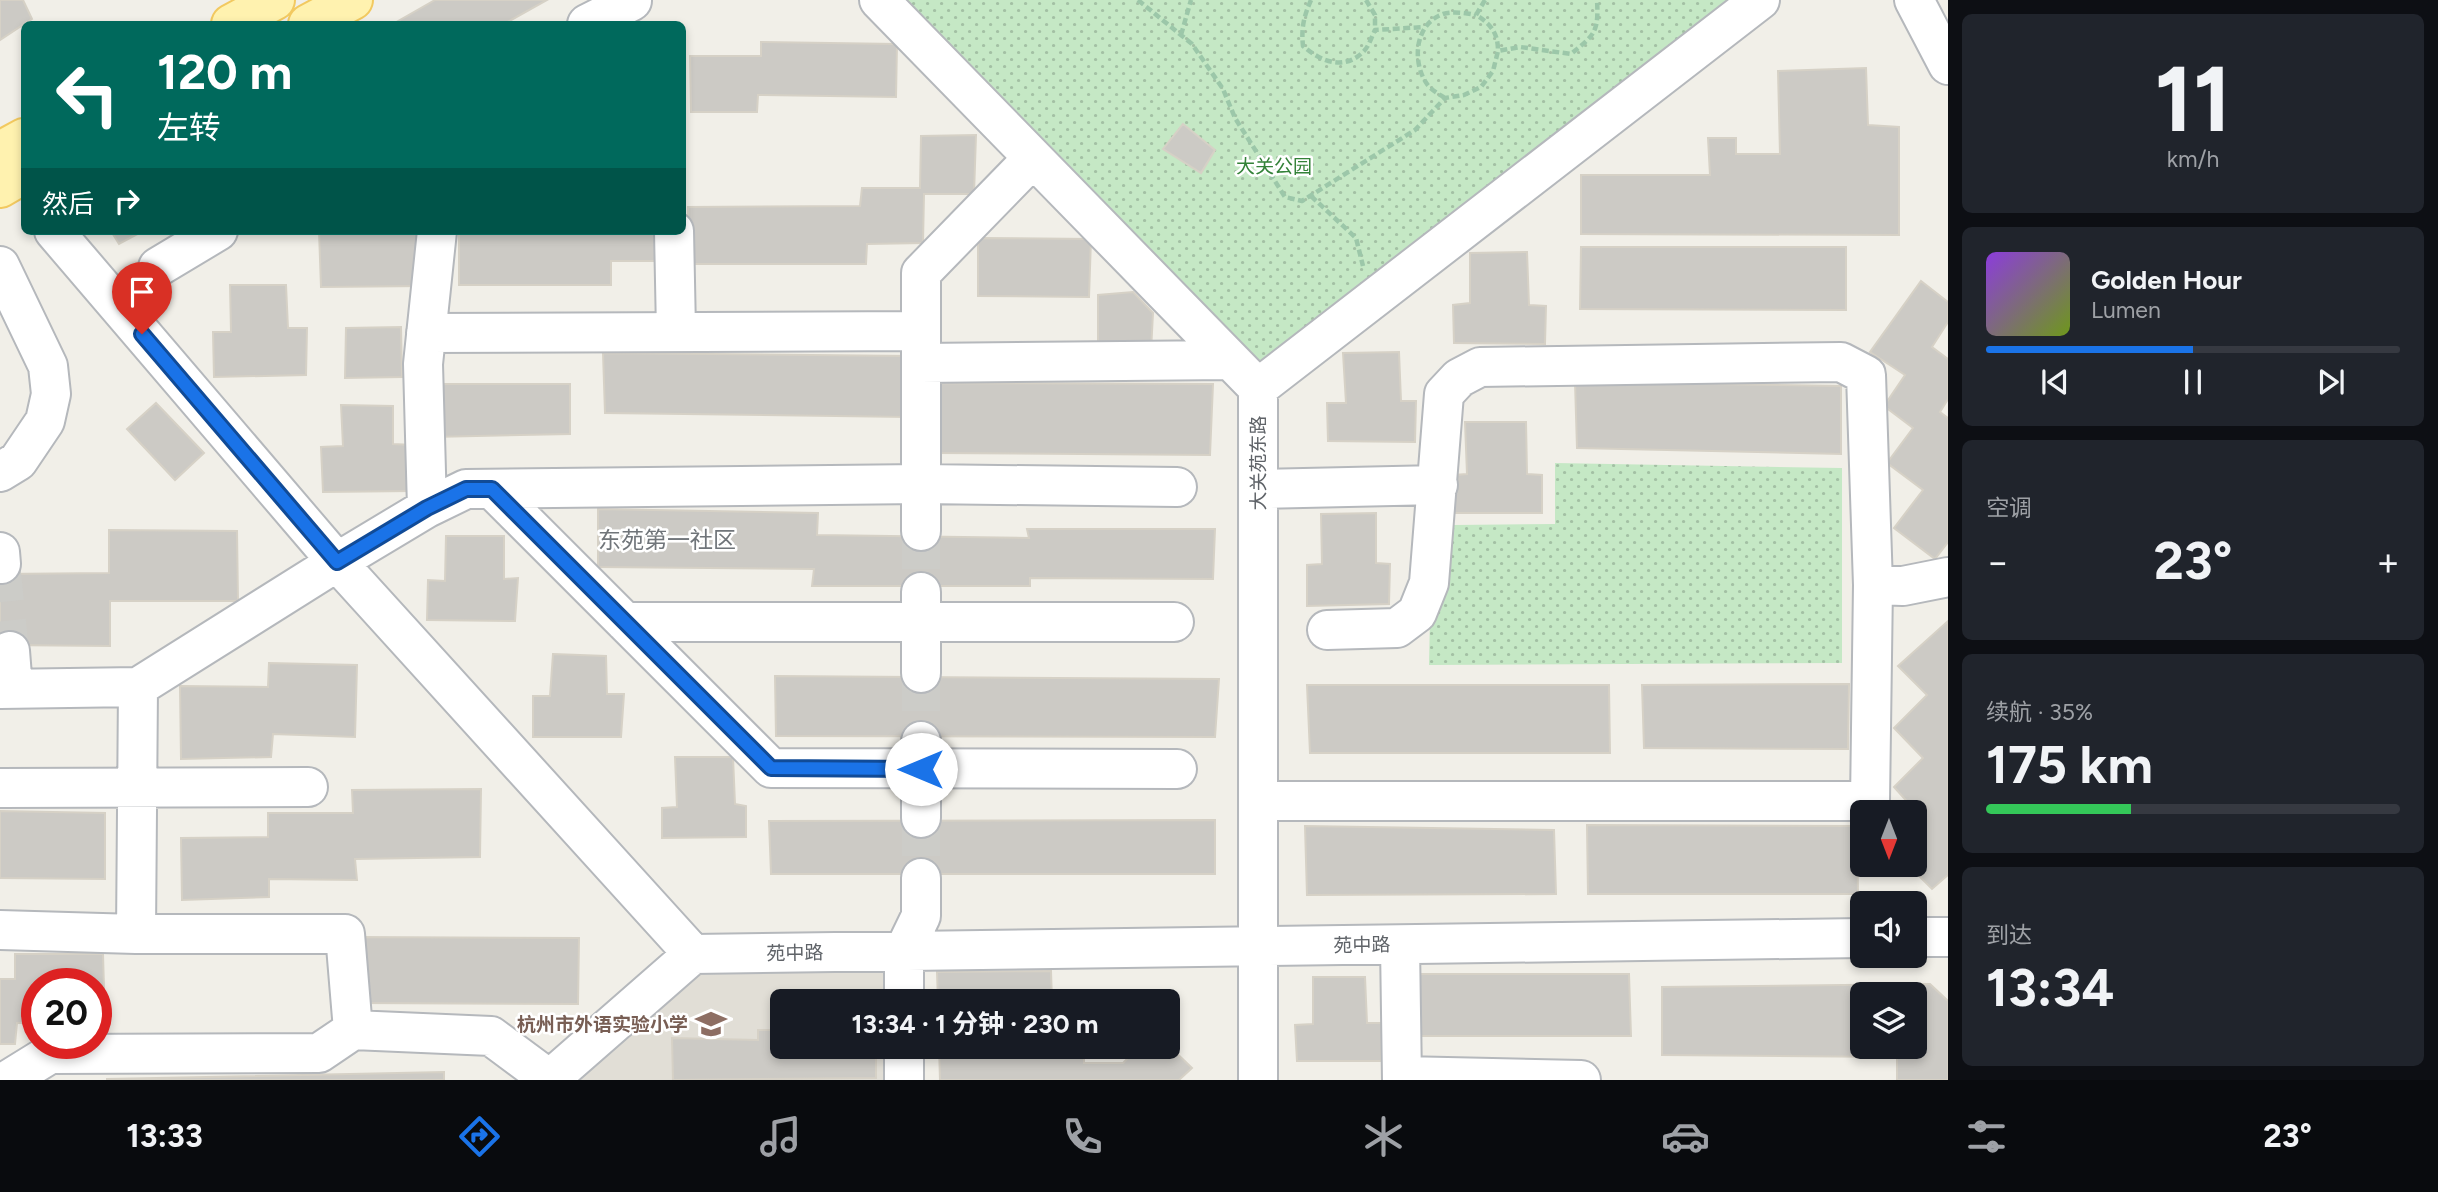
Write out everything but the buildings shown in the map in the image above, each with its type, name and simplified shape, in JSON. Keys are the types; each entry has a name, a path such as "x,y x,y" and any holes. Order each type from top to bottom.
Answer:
{"main road":[{"path":"236,21 275,0"},
{"path":"315,21 353,0"},
{"path":"9,177 21,146"}],"street":[{"path":"592,21 631,0 646,21"},
{"name":"大关苑东路","path":"879,0 1258,388 1258,1080"},
{"path":"1258,388 1760,0"},
{"path":"1914,0 1948,65"},
{"path":"921,531 921,274 1033,158"},
{"path":"8,1080 50,1054 319,1053 353,1030 491,1037 549,1080 693,954 337,562 57,235"},
{"path":"158,267 211,235"},
{"path":"427,508 423,364 437,235"},
{"path":"674,235 676,331"},
{"path":"0,266 48,366 51,394 45,421 18,461 0,472"},
{"path":"426,333 676,331 921,347 1230,360"},
{"path":"1258,801 1870,801 1873,585 1866,375 1841,362 1480,367 1458,378 1444,394 1429,583 1417,613 1397,628 1327,630"},
{"path":"9,651 7,689 138,687 337,562 427,508 466,489 921,484 1177,487"},
{"path":"1258,489 1438,485"},
{"path":"492,489 771,768 921,755 1177,769"},
{"path":"1873,585 1903,586 1948,577"},
{"path":"625,622 921,607 1174,622"},
{"path":"921,607 921,673"},
{"path":"136,934 138,687"},
{"path":"921,755 921,818"},
{"path":"0,788 309,788"},
{"path":"904,989 904,951 921,916 921,878"},
{"path":"0,930 136,934 345,934 353,1030"},
{"path":"1927,937 1948,937"},
{"name":"苑中路","path":"693,954 1850,938"},
{"path":"1400,945 1402,1078 1581,1080"},
{"path":"904,1059 904,1080"}],"path":[{"path":"1138,0 1192,44 1223,89 1235,118 1285,197 1302,201 1415,130 1445,98 1464,95 1481,87 1493,71 1498,40 1490,24 1476,15 1463,12 1442,14 1424,27 1375,30"},
{"path":"1181,35 1191,0"},
{"path":"1311,0 1301,30 1303,46 1315,57 1332,63 1350,60 1366,50 1375,30 1375,15 1367,0"},
{"path":"1476,15 1485,0"},
{"path":"1498,51 1520,47 1571,54 1593,36 1598,15 1597,0"},
{"path":"1424,27 1417,49 1418,69 1429,87 1445,98"},
{"path":"1311,196 1356,238 1372,300"}],"shaded area":[{"name":"杭州市外语实验小学","path":"895,963 895,989 770,989 770,1059 895,1059 895,1080 573,1080 709,965"}],"green space":[{"name":"大关公园","path":"879,0 1760,0 1258,388"},
{"path":"1555,463 1842,468 1842,663 1429,665 1430,617 1445,583 1453,525 1555,524"}],"tunnel":[{"path":"921,531 921,592"},
{"path":"1,564 10,651"},
{"path":"921,673 921,741"},
{"path":"921,818 921,878"}],"place":[{"name":"杭州市外语实验小学","path":"711,1024"}],"district":[{"name":"东苑第一社区","path":"667,540"}],"route":[{"path":"142,334 337,562 427,508 466,489 492,489 771,768 921,769"}]}
